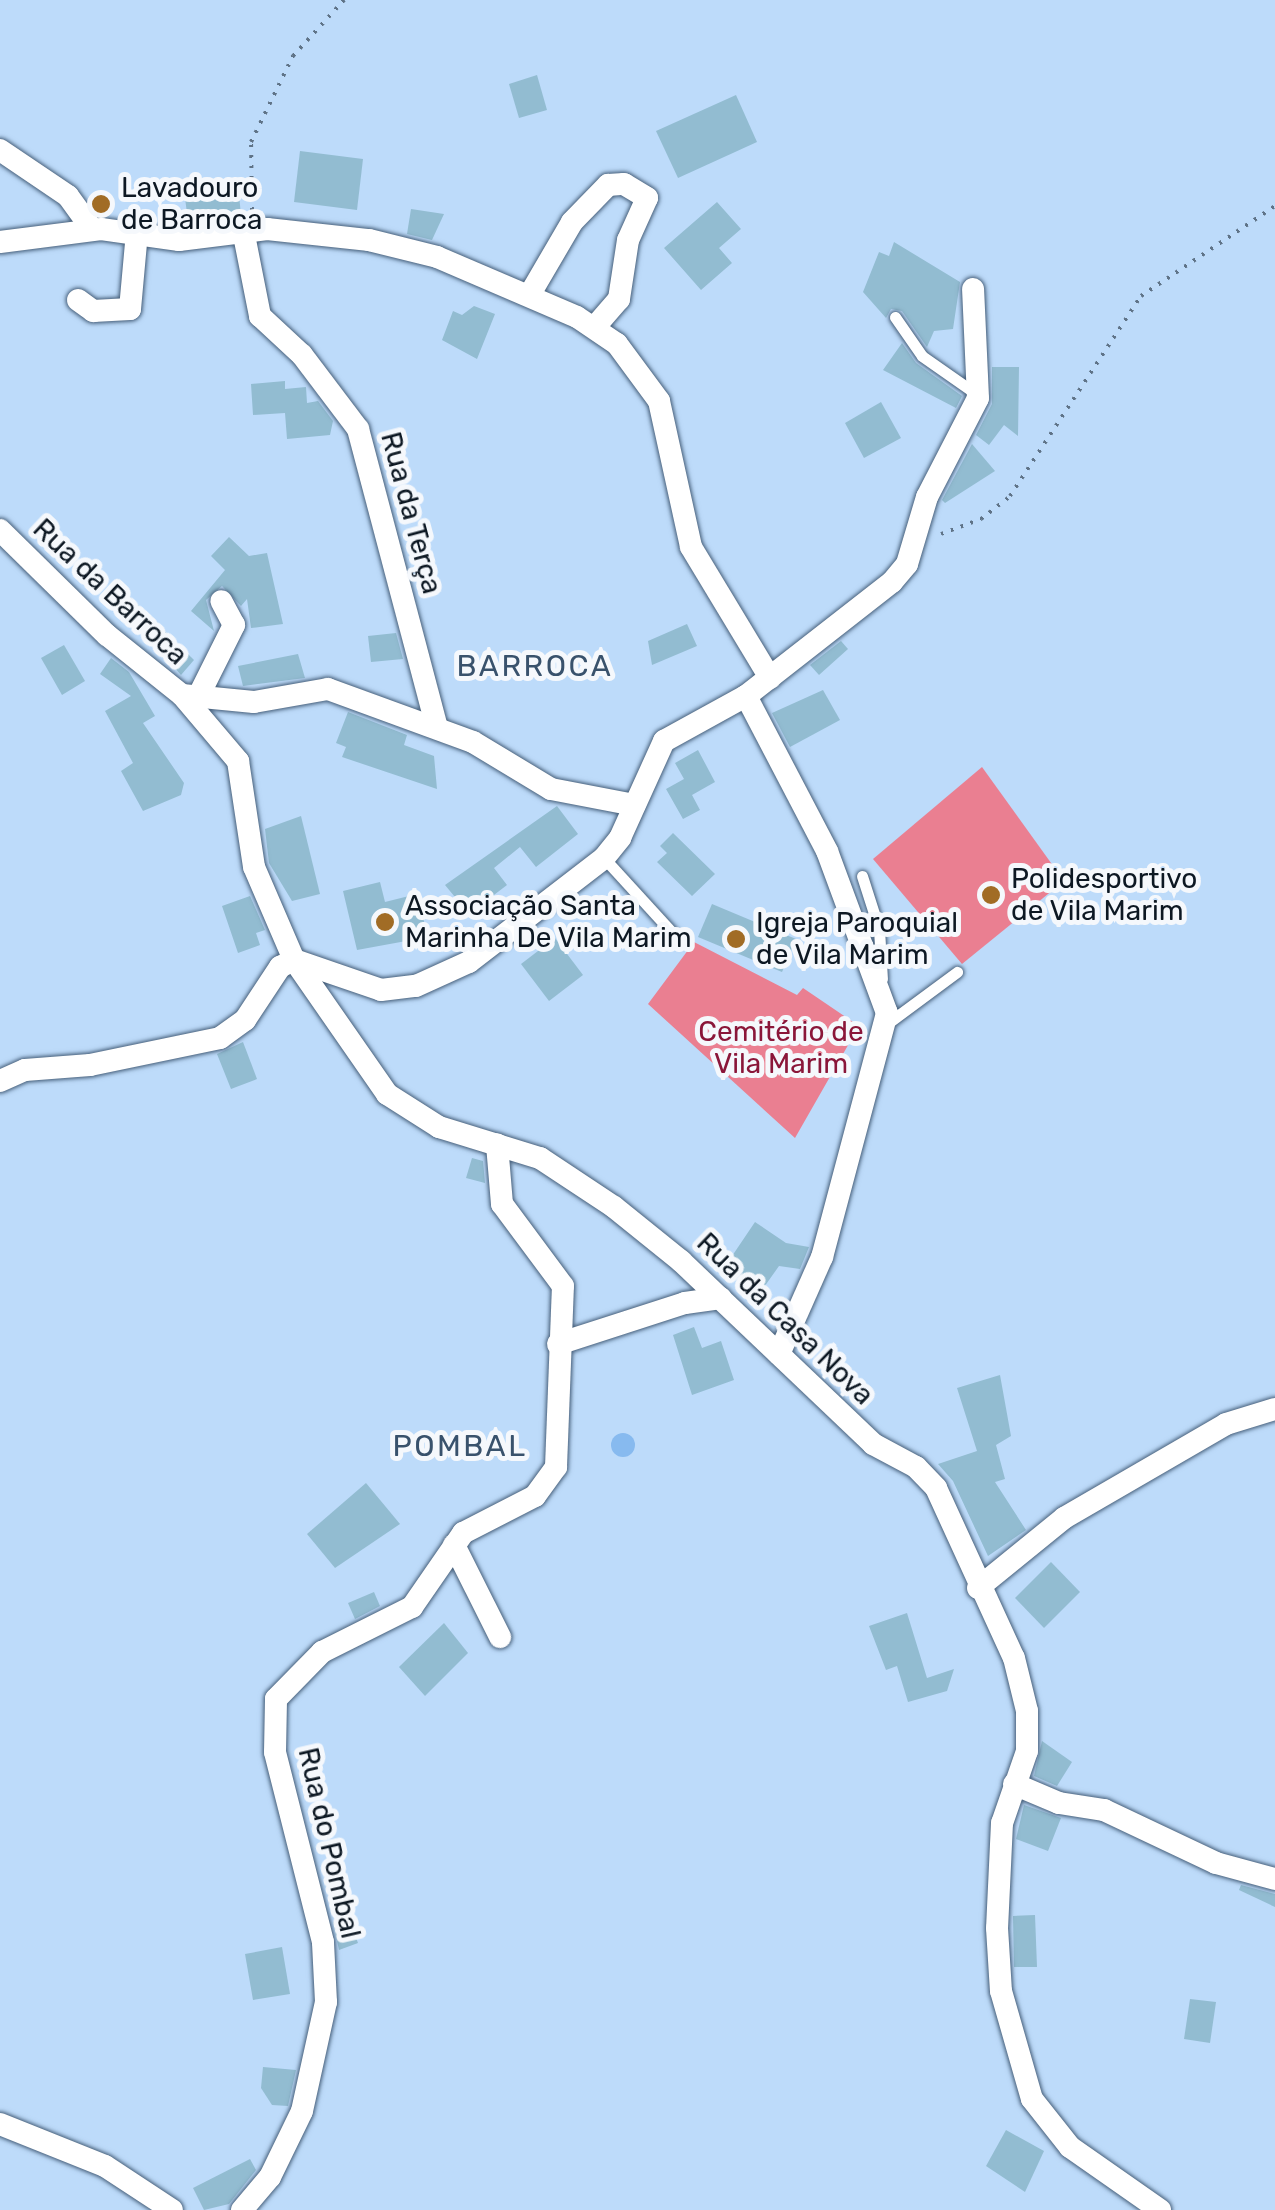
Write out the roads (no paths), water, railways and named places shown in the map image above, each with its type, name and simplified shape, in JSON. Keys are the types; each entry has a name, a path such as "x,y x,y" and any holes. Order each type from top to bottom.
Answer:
{"street":[{"path":"0,150 68,196 92,230"},
{"path":"530,294 577,216 608,185 624,184 647,198 628,240 620,299 595,327"},
{"path":"0,242 92,230 137,232 179,240 249,230 392,244 530,294 595,327 624,352 662,408 666,455 692,547 770,678"},
{"name":"Rua da Terça","path":"249,230 260,316 302,355 358,429 437,727"},
{"path":"78,300 93,311 130,309 137,232"},
{"path":"0,1081 26,1070 90,1065 220,1038 245,1020 280,967 294,960 381,990 416,986 469,962 604,858 664,742 746,696 907,564 927,498 979,395 972,289"},
{"name":"Rua da Barroca","path":"0,530 98,627 189,697 264,701 322,688 437,727 551,790 634,805"},
{"path":"220,602 234,624 189,697 238,761 254,867 294,960 394,1100 439,1127 497,1144"},
{"path":"746,696 815,825 882,988 886,1024 822,1257 778,1354"},
{"name":"Rua da Casa Nova","path":"497,1144 540,1158 584,1185 721,1298 873,1444 932,1482 978,1588 1014,1658 1028,1711 1028,1742 1002,1824 998,1950 1001,1991 1032,2099 1070,2147 1160,2210"},
{"name":"Rua do Pombal","path":"242,2210 270,2177 302,2112 326,2002 323,1942 275,1752 276,1699 322,1652 421,1600 468,1529 535,1496 553,1477 562,1281 502,1204 497,1144"},
{"path":"558,1344 684,1303 721,1298"},
{"path":"978,1588 1064,1518 1226,1424 1275,1408"},
{"path":"454,1545 500,1638"},
{"path":"1014,1784 1059,1803 1104,1810 1216,1863 1275,1879"},
{"path":"0,2124 106,2166 172,2210"}],"lane":[{"path":"895,317 922,356 979,395"},
{"path":"604,858 679,940"},
{"path":"862,876 881,941 882,988"},
{"path":"886,1024 958,972"}],"water":[{"path":"623,1433 632,1436 632,1454 623,1457 614,1454 611,1445 614,1436"}],"place":[{"name":"Lavadouro de Barroca","path":"101,204"},
{"name":"Polidesportivo de Vila Marim","path":"991,895"},
{"name":"Associação Santa Marinha De Vila Marim","path":"385,922"},
{"name":"Igreja Paroquial de Vila Marim","path":"736,939"}],"district":[{"name":"BARROCA","path":"535,666"},
{"name":"POMBAL","path":"460,1446"}],"park label":[{"name":"Cemitério de Vila Marim","path":"781,1048"}]}
